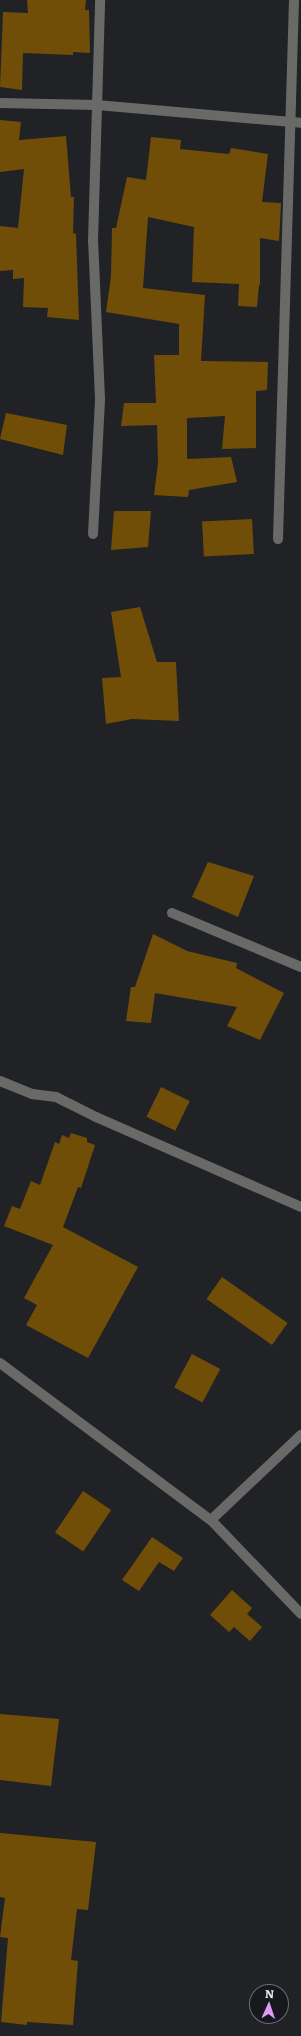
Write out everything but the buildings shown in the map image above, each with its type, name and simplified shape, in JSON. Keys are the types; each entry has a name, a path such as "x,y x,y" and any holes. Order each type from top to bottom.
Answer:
{"street":[{"path":"93,534 100,398 93,241 100,0"},
{"path":"278,539 296,123 294,0"},
{"path":"0,103 97,105 296,123"},
{"path":"172,913 301,967"},
{"path":"0,1081 32,1094 56,1097 103,1120 301,1207"},
{"path":"0,1363 211,1520 301,1614"},
{"path":"211,1520 301,1435"}]}
